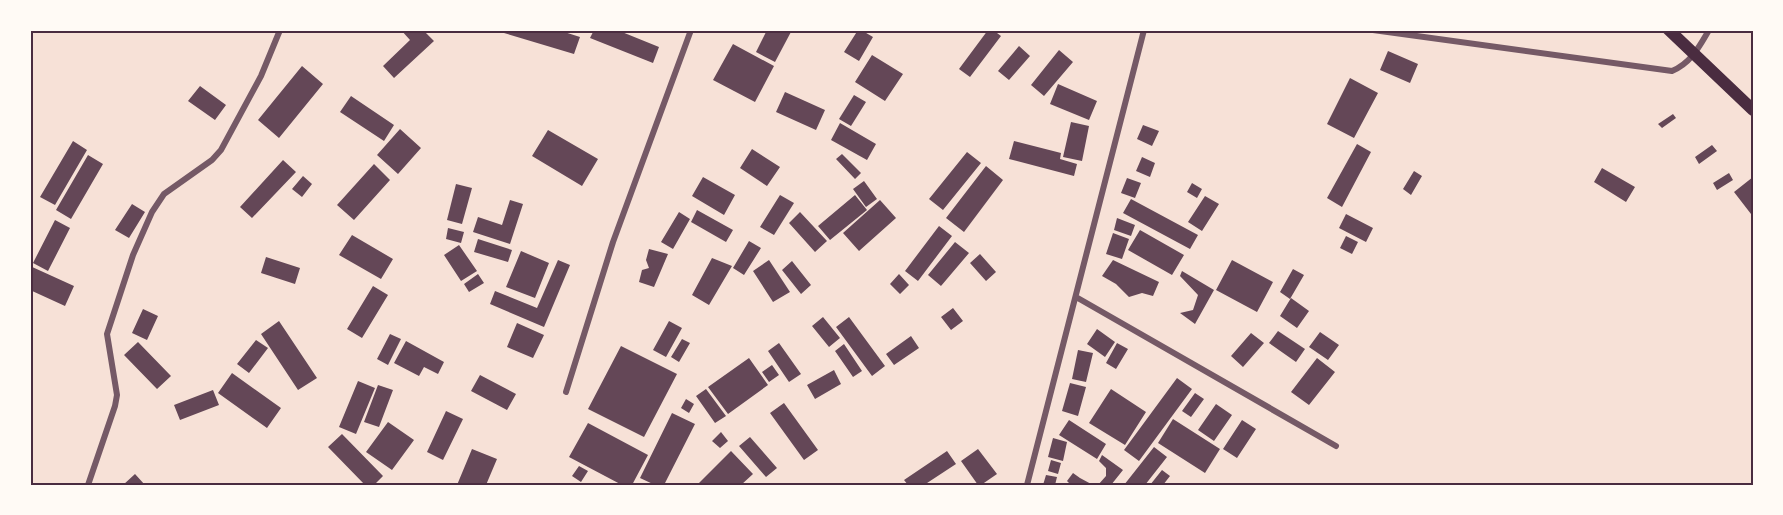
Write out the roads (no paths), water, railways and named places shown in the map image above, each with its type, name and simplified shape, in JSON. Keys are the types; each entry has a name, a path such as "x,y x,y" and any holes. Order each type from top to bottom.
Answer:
{"main road":[{"path":"1669,30 1753,110"}],"street":[{"path":"88,485 117,395 107,334 138,244 152,212 164,194 212,160 221,150 261,76 280,30"},
{"path":"566,392 613,242 691,30"},
{"path":"1027,485 1144,30"},
{"path":"1373,30 1672,71 1695,55 1709,30"},
{"path":"1076,297 1336,446"}]}
